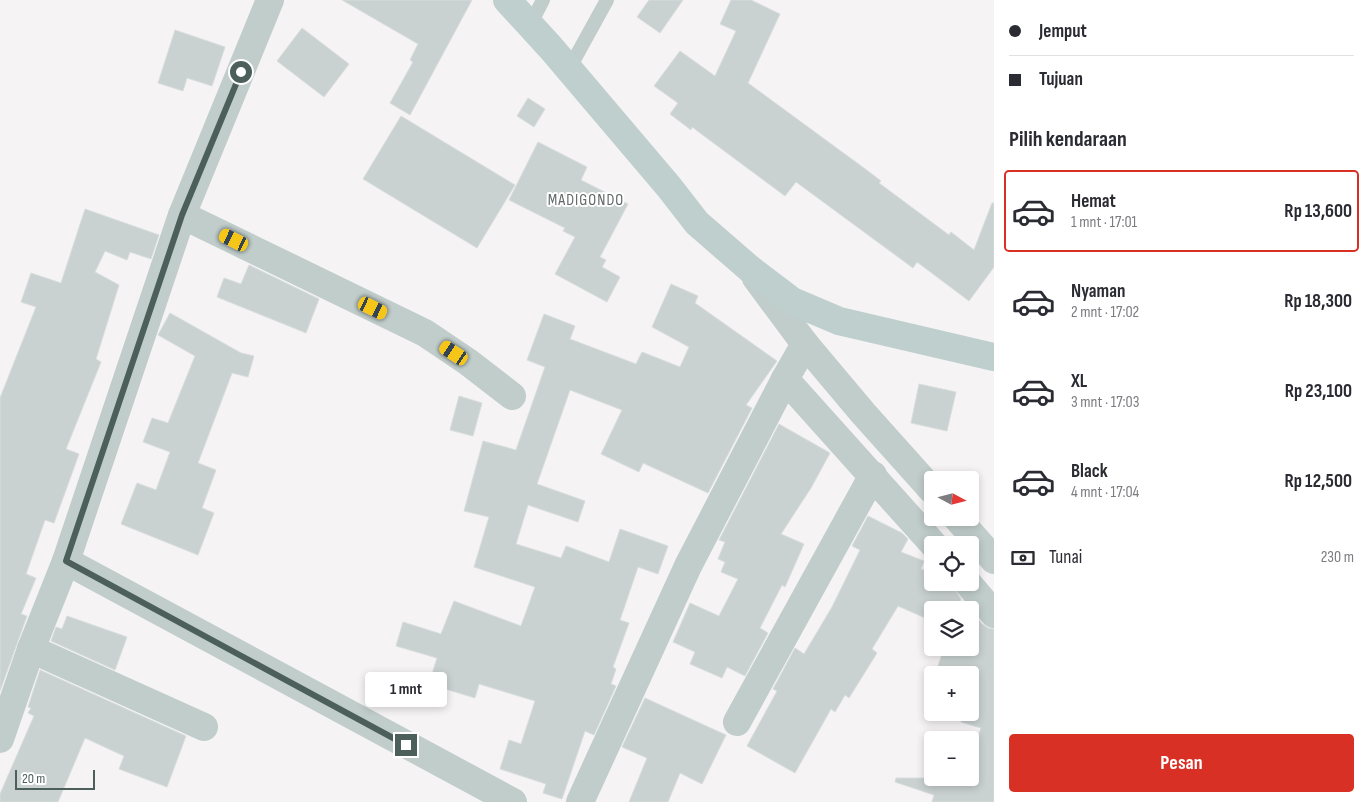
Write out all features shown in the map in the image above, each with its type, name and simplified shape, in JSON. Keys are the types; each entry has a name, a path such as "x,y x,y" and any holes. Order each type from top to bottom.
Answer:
{"main road":[{"path":"507,0 569,69 696,223 750,269 792,301 839,321 994,356"}],"street":[{"path":"0,739 31,649 66,561 182,215 270,0"},
{"path":"182,215 425,333 468,362 512,396"},
{"path":"750,269 805,344 924,481"},
{"path":"580,802 688,566 805,344"},
{"path":"785,379 926,536"},
{"path":"737,722 873,475"},
{"path":"964,526 994,560"},
{"path":"66,561 513,802"},
{"path":"975,591 994,614"},
{"path":"31,649 204,728"}],"lane":[{"path":"530,25 543,0"},
{"path":"569,69 607,0"}],"building":[{"path":"342,0 472,0 410,115 390,103 413,62 410,60 418,44"},
{"path":"649,0 683,0 660,33 637,17"},
{"path":"731,0 751,0 780,14 748,83 868,171 881,181 879,183 949,235 951,232 974,250 992,203 994,203 994,267 969,301 917,262 913,268 796,182 785,196 692,127 691,130 670,114 678,103 654,86 680,51 715,76 736,31 720,24"},
{"path":"302,28 349,64 324,97 277,61"},
{"path":"175,30 225,47 212,86 187,78 183,91 158,83"},
{"path":"528,98 545,109 534,127 517,116"},
{"path":"401,116 515,185 477,248 363,179"},
{"path":"538,142 587,167 581,180 628,204 600,257 606,260 602,267 620,277 607,302 555,274 575,237 563,231 565,228 509,200"},
{"path":"85,209 159,235 151,259 130,252 127,260 105,251 95,272 119,285 96,359 101,362 66,449 79,454 54,523 45,520 26,574 36,578 21,614 27,616 0,691 0,398 36,307 21,302 31,273 61,283"},
{"path":"249,265 319,299 306,333 217,297 224,278 241,284"},
{"path":"671,284 698,296 695,303 777,361 746,405 752,408 708,493 643,463 639,472 601,454 622,410 570,390 537,484 585,501 578,522 528,505 516,544 561,558 566,546 609,562 620,529 668,546 658,574 638,567 620,620 629,623 613,667 616,669 611,684 616,686 594,735 585,731 562,799 543,793 546,784 500,769 509,740 521,744 535,701 479,684 475,698 429,684 437,658 396,646 403,622 441,634 454,601 521,626 535,587 474,567 489,517 464,511 483,441 516,450 545,367 527,360 544,314 575,326 570,339 636,364 642,352 680,367 689,347 652,327"},
{"path":"170,313 241,353 254,356 248,377 232,373 198,463 216,470 202,508 214,513 198,555 121,524 137,483 156,490 170,452 143,442 152,418 168,423 195,356 158,335"},
{"path":"919,384 956,392 947,431 911,423"},
{"path":"459,396 482,403 473,436 450,430"},
{"path":"779,424 830,453 811,488 781,534 804,544 785,587 782,585 760,628 768,633 745,676 727,667 722,678 690,664 695,652 673,642 690,603 719,616 738,579 721,572 725,562 718,559 725,542 719,540"},
{"path":"868,516 902,533 908,539 901,552 924,561 921,569 924,570 924,591 956,591 961,599 960,601 924,601 924,617 898,606 872,649 877,653 849,698 845,695 835,712 831,709 795,773 747,746 777,691 773,689 795,648 804,654 832,607 860,550 852,546"},
{"path":"67,616 127,637 115,670 51,641 56,627 62,629"},
{"path":"979,620 988,628 994,629 994,802 932,802 934,795 895,782 896,778 924,778 924,786 979,786 979,734 981,728 961,722 979,721 979,666 938,666 941,656 979,656"},
{"path":"40,670 186,736 167,787 119,769 124,756 85,738 58,802 0,802 0,794 34,716 28,713 31,708 28,707"},
{"path":"645,698 726,735 702,784 680,773 668,802 629,802 647,758 622,747"}],"district":[{"name":"MADIGONDO","path":"586,200"}],"route":[{"path":"241,72 182,215 66,561 406,745"}]}
